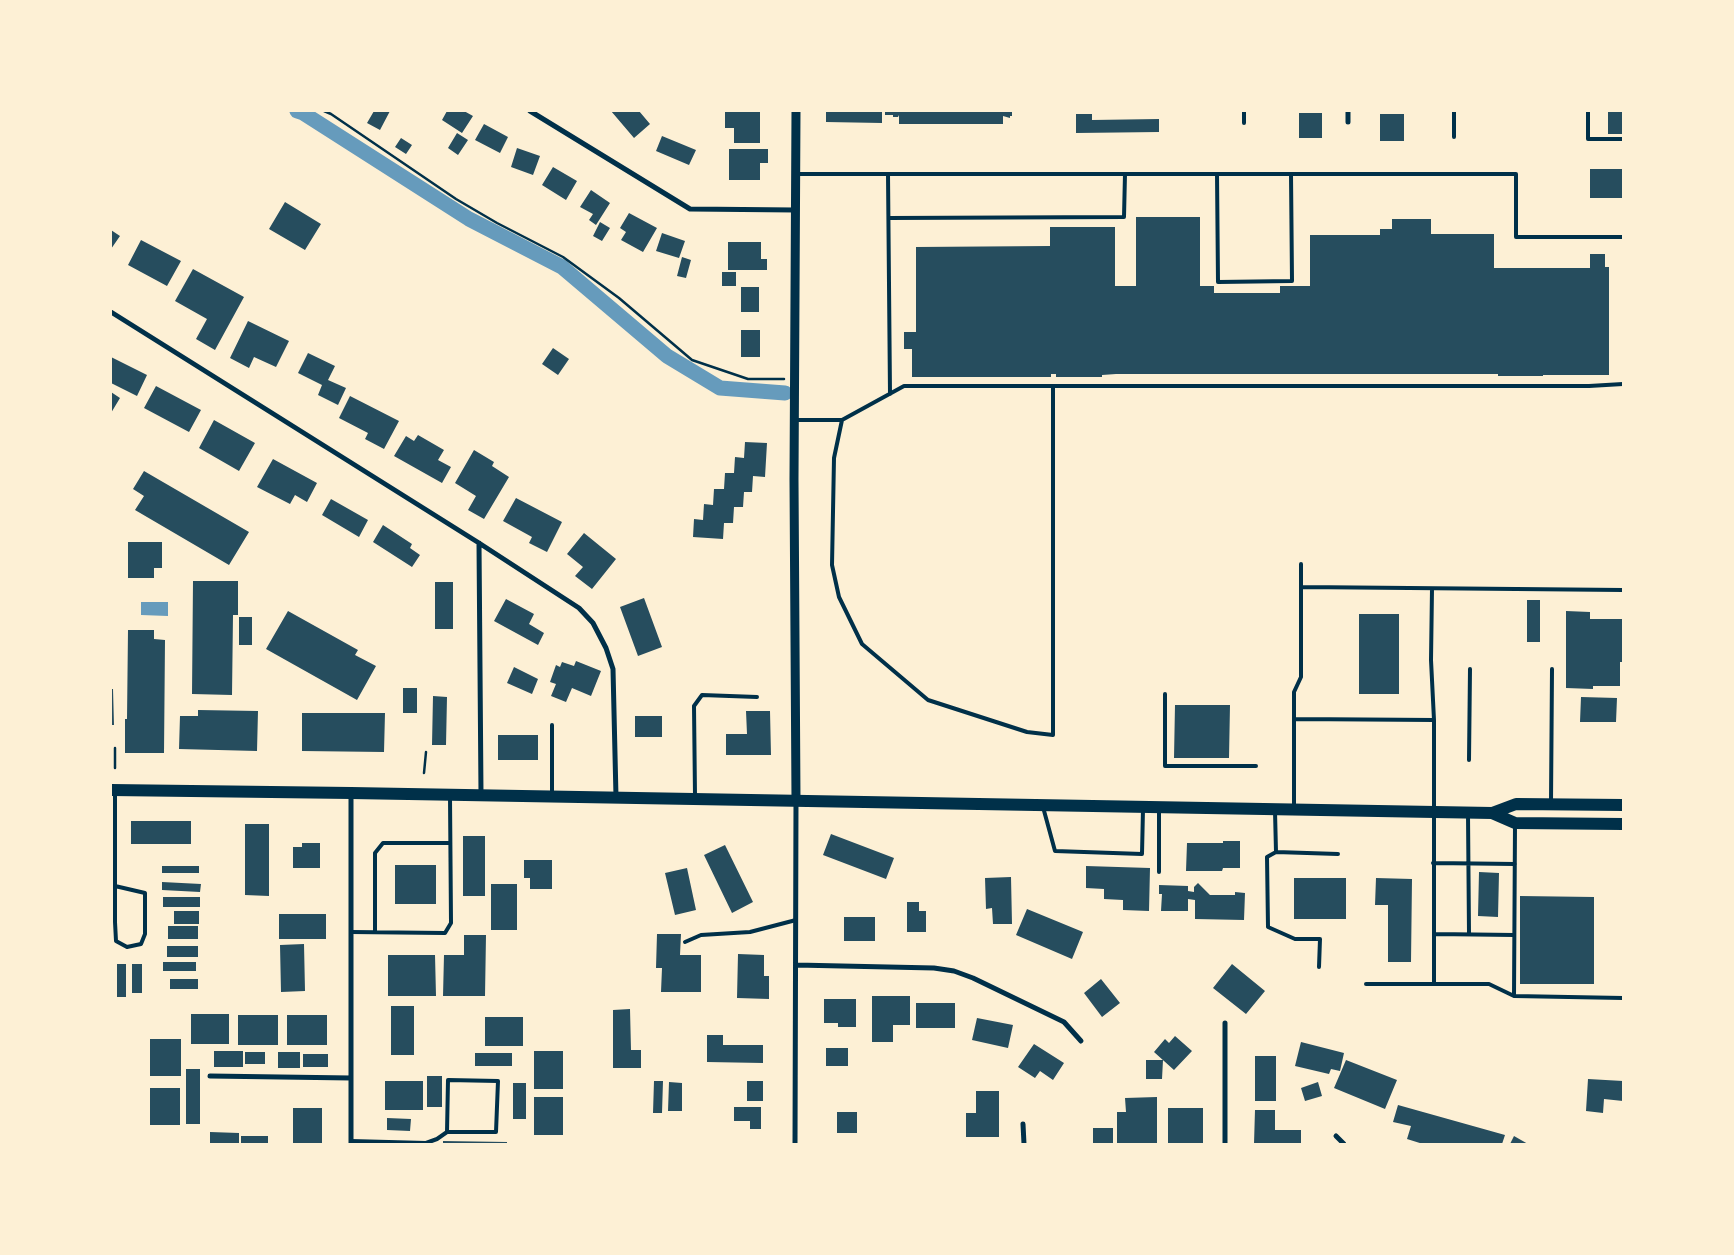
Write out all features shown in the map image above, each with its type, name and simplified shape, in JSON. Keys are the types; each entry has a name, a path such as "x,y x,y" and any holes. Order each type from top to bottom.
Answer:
{"main road":[{"path":"113,790 1468,812 1492,812 1516,804 1623,805"},
{"path":"1492,812 1516,823 1623,824"}],"street":[{"path":"530,111 690,209 795,210"},
{"path":"796,111 794,420 796,1144"},
{"path":"1348,111 1348,122"},
{"path":"111,312 579,608 593,623 606,648 613,669 616,797"},
{"path":"479,543 481,795"},
{"path":"351,793 351,1142"},
{"path":"796,965 934,968 954,971 973,978 1064,1022 1081,1041"},
{"path":"1225,1023 1226,1144"},
{"path":"210,1076 351,1078"},
{"path":"1023,1124 1024,1144"},
{"path":"1336,1136 1344,1144"}],"lane":[{"path":"1244,111 1244,123"},
{"path":"1454,111 1454,137"},
{"path":"1588,111 1588,139 1623,140"},
{"path":"796,174 1516,174 1516,237 1623,237"},
{"path":"888,174 890,394"},
{"path":"888,218 1124,218 1125,174"},
{"path":"1217,174 1218,282 1292,281 1291,174"},
{"path":"794,420 842,420 904,386 1589,386 1623,384"},
{"path":"842,420 834,458 832,564 839,597 862,644 928,700 1027,732 1053,735 1052,386"},
{"path":"1294,809 1294,692 1301,677 1301,564"},
{"path":"1302,587 1623,590"},
{"path":"1432,589 1434,984"},
{"path":"1469,760 1470,669"},
{"path":"1551,804 1552,669"},
{"path":"1165,694 1165,766 1256,766"},
{"path":"695,798 694,706 702,695 758,697"},
{"path":"1294,719 1434,720"},
{"path":"552,725 552,796"},
{"path":"113,790 116,941 127,947 141,944 145,934 145,893 115,886"},
{"path":"351,932 444,932 450,922 450,794"},
{"path":"1042,804 1055,851 1142,854 1143,806"},
{"path":"1159,807 1159,872"},
{"path":"1275,809 1276,852"},
{"path":"1468,812 1469,934"},
{"path":"1514,996 1516,823"},
{"path":"375,932 375,853 383,843 450,843"},
{"path":"1319,967 1320,939 1295,939 1268,927 1267,857 1276,852 1338,854"},
{"path":"1433,863 1515,864"},
{"path":"685,942 701,935 750,932 796,920"},
{"path":"1434,934 1514,935"},
{"path":"1366,984 1489,984 1514,996 1623,998"},
{"path":"351,1142 426,1143 438,1139 447,1132 496,1132 498,1081 448,1080 447,1132"}],"path":[{"path":"324,111 456,199 497,223 563,257 619,298 692,360 748,379 795,380"},
{"path":"115,748 116,768"},
{"path":"424,773 426,752"}],"water":[{"path":"141,602 168,602 168,616 141,615"}],"building":[{"path":"374,111 390,111 380,130 367,123"},
{"path":"447,111 464,111 473,116 462,133 442,120"},
{"path":"611,111 639,111 650,124 634,138"},
{"path":"725,111 760,111 760,143 734,143 734,128 725,128"},
{"path":"826,111 882,111 882,123 826,122"},
{"path":"885,111 1012,111 1012,116 1010,118 1003,116 1003,124 899,124 899,115 898,117 893,117 893,115 885,115"},
{"path":"1608,111 1623,111 1623,134 1608,134"},
{"path":"1299,113 1322,113 1322,138 1299,138"},
{"path":"1076,114 1092,114 1092,120 1159,119 1159,132 1076,133"},
{"path":"1380,114 1404,114 1404,141 1380,141"},
{"path":"484,124 508,137 500,153 475,140"},
{"path":"457,133 468,140 458,155 448,148"},
{"path":"662,136 696,150 689,165 656,151"},
{"path":"401,138 412,145 406,154 395,147"},
{"path":"517,148 540,156 533,175 511,167"},
{"path":"729,149 768,149 768,163 760,163 760,180 729,180"},
{"path":"553,167 577,181 566,200 542,185"},
{"path":"1590,169 1623,169 1623,198 1590,198"},
{"path":"591,190 610,203 596,225 589,220 593,214 580,207"},
{"path":"285,202 321,224 305,250 269,229"},
{"path":"629,213 657,228 643,252 621,240 626,232 620,228"},
{"path":"1136,217 1200,217 1200,286 1214,286 1214,293 1280,293 1280,286 1310,286 1310,235 1380,235 1380,229 1392,229 1392,219 1431,219 1431,234 1494,234 1494,268 1590,268 1590,254 1605,254 1605,267 1609,267 1609,375 1116,374 1102,375 1102,377 1056,377 1056,374 1051,374 1051,377 912,377 912,349 904,349 904,332 916,332 916,247 1050,246 1050,227 1115,227 1115,286 1136,286"},
{"path":"600,222 610,228 602,241 593,236"},
{"path":"111,230 120,236 111,249"},
{"path":"662,233 685,241 679,258 656,251"},
{"path":"141,240 181,261 167,286 128,265"},
{"path":"728,242 761,242 761,259 767,259 767,270 728,270"},
{"path":"682,257 691,260 686,278 677,276"},
{"path":"193,269 244,297 215,350 196,339 207,319 175,301"},
{"path":"722,272 736,272 736,286 722,286"},
{"path":"741,287 759,287 759,312 741,312"},
{"path":"248,321 289,341 276,367 254,357 249,368 230,358"},
{"path":"741,330 760,330 760,357 741,357"},
{"path":"553,348 569,359 558,375 542,364"},
{"path":"308,353 335,366 328,380 346,388 338,405 318,395 322,385 298,373"},
{"path":"111,357 147,375 137,396 111,383"},
{"path":"156,386 201,410 189,432 144,408"},
{"path":"111,392 120,398 111,413"},
{"path":"350,396 399,421 384,449 365,439 368,433 339,418"},
{"path":"214,420 255,443 239,471 199,448"},
{"path":"418,435 444,450 438,460 451,467 442,483 394,456 406,436 414,441"},
{"path":"745,442 767,443 765,477 753,476 752,492 744,492 743,507 734,507 733,523 724,523 723,539 693,537 694,519 703,520 704,504 713,505 714,489 724,489 725,473 734,473 735,457 744,458"},
{"path":"474,450 494,462 492,466 509,477 484,519 468,510 476,496 455,483"},
{"path":"273,459 317,483 307,502 295,495 290,504 257,487"},
{"path":"144,471 249,532 229,565 135,510 144,496 133,489"},
{"path":"516,498 562,522 547,552 529,543 532,537 503,521"},
{"path":"331,499 368,520 359,537 322,515"},
{"path":"383,525 412,544 410,548 420,555 412,567 373,542"},
{"path":"584,533 616,559 592,589 575,576 583,567 567,554"},
{"path":"128,542 162,542 162,568 154,568 154,578 128,578"},
{"path":"193,581 238,581 238,615 233,615 232,695 192,694"},
{"path":"435,582 453,582 453,629 435,629"},
{"path":"644,598 662,647 638,656 620,607"},
{"path":"506,599 534,614 529,624 544,633 538,645 494,621"},
{"path":"1527,600 1540,600 1540,642 1527,642"},
{"path":"288,611 358,650 355,655 376,666 357,700 266,649"},
{"path":"1566,611 1590,612 1590,619 1623,619 1623,662 1620,662 1620,686 1593,686 1593,689 1566,688"},
{"path":"1359,614 1399,614 1399,694 1359,694"},
{"path":"239,617 252,617 252,645 239,645"},
{"path":"128,630 154,630 154,639 165,640 164,753 125,753"},
{"path":"576,661 601,671 591,696 572,688 566,702 551,696 556,684 550,682 556,665 560,667 562,662 574,666"},
{"path":"514,667 538,679 532,694 507,683"},
{"path":"403,688 417,688 417,713 403,713"},
{"path":"111,689 113,689 114,725 111,725"},
{"path":"433,696 447,697 446,745 432,745"},
{"path":"1581,697 1617,698 1616,722 1580,722"},
{"path":"1175,705 1230,705 1229,758 1174,758"},
{"path":"198,710 258,711 257,751 179,749 180,716 198,716"},
{"path":"746,711 770,711 771,755 726,755 726,734 747,734"},
{"path":"302,713 385,713 384,752 302,751"},
{"path":"635,716 662,716 662,737 635,737"},
{"path":"498,735 538,735 538,760 498,760"},
{"path":"131,821 191,821 191,844 131,844"},
{"path":"245,824 269,824 269,896 245,895"},
{"path":"831,834 894,858 886,879 823,855"},
{"path":"463,836 485,836 485,896 463,896"},
{"path":"1223,841 1240,841 1240,868 1223,868 1222,871 1186,871 1187,843 1223,843"},
{"path":"302,843 320,843 320,868 293,868 293,847 302,847"},
{"path":"725,845 753,902 732,913 704,855"},
{"path":"524,860 552,860 552,889 530,889 530,878 524,878"},
{"path":"395,865 436,865 436,904 395,904"},
{"path":"162,866 199,866 199,873 162,873"},
{"path":"1086,866 1150,868 1149,911 1123,910 1123,900 1104,899 1104,889 1086,888"},
{"path":"687,868 696,910 675,915 665,873"},
{"path":"1479,872 1499,873 1498,917 1478,916"},
{"path":"1011,877 1012,924 993,924 992,908 986,909 985,878"},
{"path":"1294,878 1346,878 1346,919 1294,919"},
{"path":"1376,878 1412,879 1411,962 1388,962 1388,905 1375,905"},
{"path":"162,882 201,884 200,892 162,890"},
{"path":"1198,883 1210,895 1235,895 1235,892 1245,893 1244,920 1195,919 1195,900 1188,899 1188,911 1161,911 1162,894 1159,894 1159,885 1188,886 1188,891 1194,892 1194,887"},
{"path":"491,884 517,884 517,930 491,930"},
{"path":"1520,896 1594,897 1594,984 1520,984"},
{"path":"163,897 200,897 200,907 163,907"},
{"path":"907,902 919,902 919,911 926,911 926,932 907,932"},
{"path":"1027,909 1083,932 1072,959 1016,935"},
{"path":"174,911 199,911 199,924 174,924"},
{"path":"279,914 326,914 326,939 279,939"},
{"path":"844,917 875,917 875,941 844,941"},
{"path":"168,926 198,926 198,939 168,939"},
{"path":"657,934 681,934 680,955 701,955 701,992 661,992 662,968 656,968"},
{"path":"464,935 486,935 485,996 443,996 444,955 464,955"},
{"path":"304,944 305,991 281,992 280,945"},
{"path":"167,946 198,946 198,957 167,957"},
{"path":"738,954 764,955 764,976 769,976 769,999 737,998"},
{"path":"388,955 435,955 436,996 388,996"},
{"path":"163,962 196,962 196,971 163,971"},
{"path":"117,964 126,964 126,997 117,997"},
{"path":"132,964 142,964 142,993 132,993"},
{"path":"1232,964 1265,991 1246,1014 1213,988"},
{"path":"170,979 198,979 198,989 170,989"},
{"path":"1101,979 1120,1003 1102,1017 1084,993"},
{"path":"872,996 910,996 910,1025 893,1025 893,1042 872,1042"},
{"path":"824,999 856,999 856,1027 838,1027 838,1023 824,1023"},
{"path":"916,1003 955,1003 955,1028 916,1028"},
{"path":"391,1006 414,1006 414,1055 391,1055"},
{"path":"630,1009 631,1050 641,1050 641,1068 613,1068 613,1010"},
{"path":"191,1014 229,1014 229,1044 191,1044"},
{"path":"238,1015 278,1015 278,1045 238,1045"},
{"path":"287,1015 327,1015 327,1045 287,1045"},
{"path":"485,1017 523,1017 523,1046 485,1046"},
{"path":"977,1018 1013,1025 1008,1048 972,1040"},
{"path":"707,1035 723,1035 723,1045 763,1045 763,1063 707,1062"},
{"path":"1175,1036 1192,1051 1174,1070 1154,1052 1165,1039 1169,1043"},
{"path":"150,1039 181,1039 181,1076 150,1076"},
{"path":"1301,1042 1344,1053 1340,1071 1331,1069 1329,1074 1295,1066"},
{"path":"1034,1044 1064,1063 1053,1080 1040,1071 1035,1078 1018,1067"},
{"path":"826,1048 848,1048 848,1066 826,1066"},
{"path":"214,1051 243,1051 243,1067 214,1067"},
{"path":"534,1051 563,1051 563,1089 534,1089"},
{"path":"245,1052 265,1052 265,1064 245,1064"},
{"path":"278,1052 300,1052 300,1068 278,1068"},
{"path":"475,1053 512,1053 512,1066 475,1066"},
{"path":"303,1054 328,1054 328,1067 303,1067"},
{"path":"1255,1056 1276,1056 1276,1101 1255,1101"},
{"path":"1146,1060 1163,1060 1162,1079 1146,1079"},
{"path":"1346,1060 1397,1080 1385,1109 1334,1088"},
{"path":"186,1069 200,1069 200,1124 186,1124"},
{"path":"427,1076 442,1076 442,1107 427,1107"},
{"path":"1588,1079 1623,1081 1623,1101 1604,1099 1603,1113 1586,1111"},
{"path":"385,1081 423,1081 423,1110 385,1110"},
{"path":"654,1081 663,1081 662,1113 653,1113"},
{"path":"747,1081 763,1081 763,1101 747,1101"},
{"path":"669,1082 682,1083 682,1111 668,1111"},
{"path":"1318,1082 1322,1096 1305,1101 1301,1088"},
{"path":"513,1083 526,1083 526,1119 513,1119"},
{"path":"150,1088 180,1088 180,1125 150,1125"},
{"path":"976,1091 999,1091 999,1137 966,1137 966,1113 976,1113"},
{"path":"534,1097 563,1097 563,1135 534,1135"},
{"path":"1157,1097 1157,1144 1117,1144 1117,1112 1126,1112 1125,1098"},
{"path":"1398,1105 1505,1135 1502,1144 1423,1144 1407,1139 1411,1126 1393,1122"},
{"path":"734,1107 761,1107 761,1129 750,1129 750,1121 734,1121"},
{"path":"293,1108 322,1108 322,1144 293,1144"},
{"path":"1168,1108 1203,1108 1203,1144 1168,1144"},
{"path":"1255,1110 1275,1110 1275,1130 1301,1130 1301,1144 1254,1144"},
{"path":"837,1112 857,1112 857,1133 837,1133"},
{"path":"387,1118 411,1119 410,1131 387,1130"},
{"path":"1093,1128 1113,1128 1113,1144 1093,1144"},
{"path":"210,1132 239,1133 239,1144 210,1144"},
{"path":"241,1136 268,1136 268,1144 241,1144"},
{"path":"1514,1136 1528,1144 1510,1144"},
{"path":"443,1141 507,1142 507,1144 443,1144"}],"waterway":[{"path":"297,111 469,219 562,267 667,356 720,388 785,393"}]}
